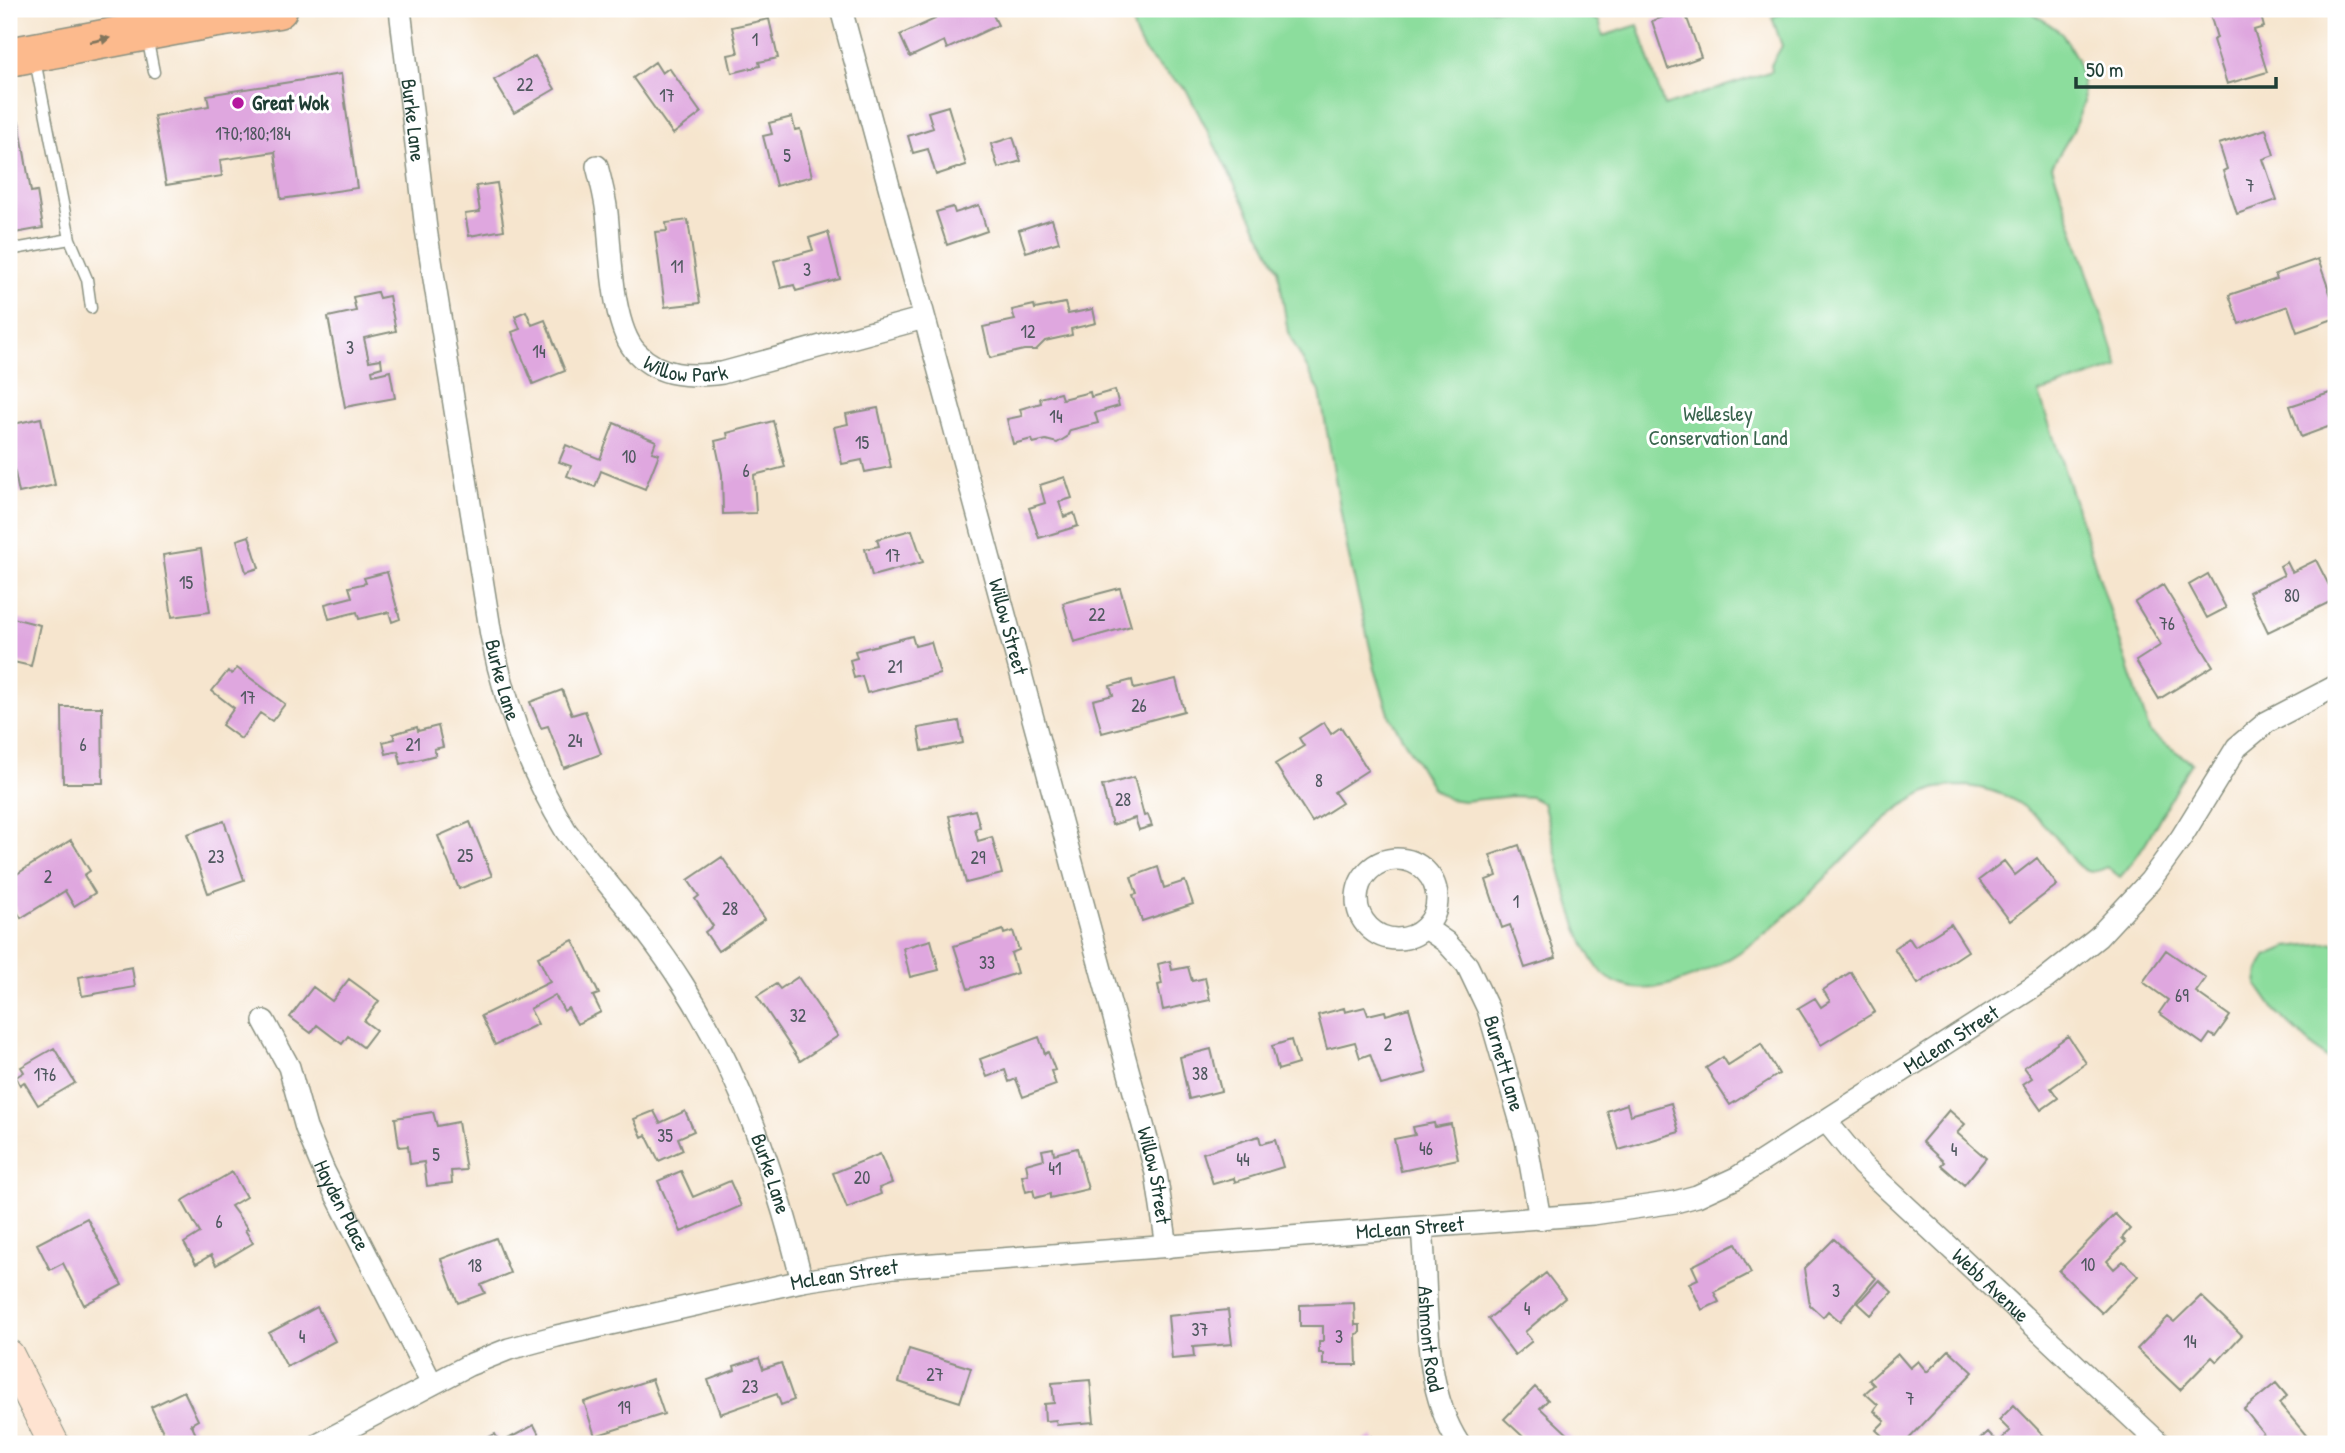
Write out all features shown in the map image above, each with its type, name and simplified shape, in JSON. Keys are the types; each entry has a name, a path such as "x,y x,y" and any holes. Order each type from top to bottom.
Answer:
{"highway":[{"path":"21,55 278,9"}],"main road":[{"path":"9,1355 54,1444"}],"street":[{"name":"Burke Lane","path":"400,9 426,229 491,635 504,696 540,785 566,831 665,957 715,1041 768,1160 802,1282"},
{"name":"Willow Street","path":"841,9 1152,1160 1160,1191 1167,1247"},
{"name":"Willow Park","path":"597,166 607,212 613,278 624,327 636,352 661,369 689,376 722,373 924,318"},
{"name":"McLean Street","path":"319,1444 489,1356 533,1342 802,1282 894,1267 1540,1219 1653,1206 1697,1196 1736,1178 2044,981 2081,953 2133,902 2166,860 2237,747 2275,716 2336,686"},
{"name":"Burnett Lane","path":"1426,928 1446,942 1467,965 1488,1009 1529,1150 1540,1219"},
{"name":"Hayden Place","path":"264,1021 289,1067 306,1128 319,1160 432,1384"},
{"name":"Webb Avenue","path":"1826,1121 1862,1165 2160,1444"},
{"name":"Ashmont Road","path":"1422,1229 1433,1377 1443,1416 1459,1444"}],"lane":[{"path":"146,31 154,72"},
{"path":"21,55 70,239 87,279 91,308"},
{"path":"9,250 70,239"}],"green space":[{"name":"Wellesley Conservation Land","path":"1131,9 1504,9 1584,15 1599,21 1603,36 1638,25 1664,106 1772,71 1771,65 1782,46 1772,17 1795,9 2027,9 2062,33 2077,59 2084,102 2073,131 2052,166 2119,367 2039,393 2150,733 2192,763 2150,836 2120,877 2107,867 2092,872 2083,869 2038,819 2006,796 1981,788 1941,787 1909,801 1887,818 1783,918 1736,955 1711,969 1683,981 1646,989 1623,986 1603,974 1588,952 1572,911 1543,803 1531,797 1512,796 1464,801 1448,799 1433,789 1390,717 1375,669 1348,553 1320,392 1288,333 1278,269 1186,89 1156,64 1141,46 1132,23"},
{"path":"2336,942 2336,1061 2326,1058 2275,1011 2257,985 2259,970 2266,956 2287,947"}],"building":[{"path":"990,9 998,25 947,49 944,41 910,57 900,35 935,19 931,10"},
{"path":"2259,9 2264,27 2254,30 2267,72 2227,84 2213,40 2217,38 2209,11"},
{"path":"1684,10 1701,57 1668,69 1652,21"},
{"path":"769,19 778,58 732,73 728,55 738,53 732,27"},
{"path":"535,56 555,89 514,113 494,80"},
{"path":"655,62 662,73 669,68 701,113 673,134 633,78"},
{"path":"341,74 357,188 281,199 275,152 220,160 222,176 166,185 154,116 209,106 207,95"},
{"path":"948,106 966,165 936,175 928,149 913,153 908,136 933,128 928,112"},
{"path":"792,117 795,130 800,129 812,176 776,186 763,136 772,134 769,123"},
{"path":"19,122 31,192 37,191 43,228 9,234 9,124"},
{"path":"2266,129 2274,155 2263,159 2277,200 2237,214 2223,171 2227,169 2219,144"},
{"path":"1013,137 1021,161 998,168 991,144"},
{"path":"497,183 504,230 469,236 465,214 480,212 476,186"},
{"path":"979,205 987,231 947,245 936,212 953,207 955,213"},
{"path":"1052,219 1059,242 1026,252 1019,230"},
{"path":"688,220 700,303 665,307 655,232 667,231 666,223"},
{"path":"828,232 840,279 796,291 794,285 781,288 774,261 813,250 809,238"},
{"path":"2318,259 2336,310 2336,318 2297,332 2288,306 2239,324 2229,295 2277,279 2275,274"},
{"path":"377,292 379,298 389,296 396,331 364,338 369,361 381,359 382,367 372,370 373,375 390,371 395,398 345,407 328,317 356,311 353,297"},
{"path":"1065,303 1068,314 1093,309 1096,323 1071,329 1072,335 1045,341 1036,350 990,358 983,327 1015,320 1012,310"},
{"path":"526,311 532,325 545,320 565,371 533,384 512,332 520,329 515,316"},
{"path":"1115,390 1119,406 1095,413 1098,423 1070,430 1067,437 1057,443 1046,440 1033,443 1032,439 1013,444 1007,419 1022,416 1020,409 1041,403 1040,398 1060,393 1062,399 1090,392 1091,397"},
{"path":"2336,391 2336,424 2301,437 2290,406"},
{"path":"878,408 891,467 865,472 862,460 842,464 834,427 848,424 846,414"},
{"path":"41,418 55,485 19,493 9,443 9,425"},
{"path":"773,421 785,467 754,475 756,513 723,514 722,474 715,441 728,438 727,433"},
{"path":"614,423 656,441 652,452 659,454 645,489 601,471 595,487 567,476 571,466 559,462 566,445 600,459"},
{"path":"1065,477 1072,498 1059,502 1064,517 1074,513 1078,526 1039,538 1029,508 1045,503 1040,485"},
{"path":"912,530 923,562 872,576 865,549 879,546 877,539"},
{"path":"249,536 259,568 246,572 237,540"},
{"path":"201,549 210,612 172,617 163,555"},
{"path":"2316,560 2336,599 2268,632 2249,592 2284,575 2280,566 2287,562 2292,572"},
{"path":"387,572 400,619 392,622 389,612 359,619 357,612 329,619 325,604 352,597 349,587 366,583 364,578"},
{"path":"2208,574 2226,608 2207,618 2189,585"},
{"path":"2163,585 2213,666 2159,699 2136,661 2161,645 2135,602"},
{"path":"1120,588 1131,626 1074,642 1063,603"},
{"path":"9,617 40,625 31,666 9,661"},
{"path":"912,636 915,646 931,642 940,674 867,693 862,676 854,678 850,660 857,658 855,651"},
{"path":"237,668 285,704 272,721 260,713 241,739 222,725 234,708 212,691 228,671 232,674"},
{"path":"1176,679 1184,711 1102,733 1093,700 1113,695 1110,686 1132,680 1134,689"},
{"path":"562,690 572,715 585,711 601,754 564,768 548,726 541,728 530,702"},
{"path":"62,707 102,707 103,783 63,783"},
{"path":"959,721 963,743 922,751 918,728"},
{"path":"1324,722 1331,734 1341,727 1368,770 1334,792 1342,803 1312,822 1275,764 1304,746 1299,738"},
{"path":"438,726 443,747 434,749 436,755 401,764 398,751 386,754 383,742 395,739 393,734 417,727 418,731"},
{"path":"1134,777 1144,816 1148,815 1152,826 1139,830 1135,818 1112,825 1102,786"},
{"path":"975,810 980,827 975,829 978,841 992,837 1002,874 966,883 949,816"},
{"path":"224,821 244,880 208,893 187,834"},
{"path":"470,822 492,876 459,889 438,836"},
{"path":"71,840 90,871 84,875 95,893 74,906 65,891 21,918 9,898 9,879"},
{"path":"1519,845 1556,958 1525,968 1510,925 1502,928 1486,880 1497,876 1490,855"},
{"path":"722,857 765,919 718,951 705,932 713,926 695,899 699,896 688,880"},
{"path":"2037,858 2057,885 2010,921 1979,880 2004,861 2015,875"},
{"path":"1158,867 1164,888 1185,881 1193,904 1142,921 1133,895 1137,894 1131,877"},
{"path":"1951,924 1968,951 1918,984 1894,948 1909,938 1915,947"},
{"path":"1003,930 1004,934 1013,931 1019,950 1011,953 1017,973 968,989 954,946"},
{"path":"573,940 599,994 593,996 601,1012 577,1024 568,1008 564,1011 555,995 530,1009 538,1024 495,1045 481,1016 550,982 538,957"},
{"path":"931,940 939,970 910,977 903,948"},
{"path":"2166,950 2206,978 2196,992 2230,1016 2215,1037 2210,1034 2203,1044 2159,1013 2168,1000 2143,982"},
{"path":"1170,961 1172,970 1188,967 1192,981 1205,978 1210,1000 1163,1010 1158,985 1162,984 1158,964"},
{"path":"132,967 135,987 82,996 79,977"},
{"path":"1851,972 1875,1012 1821,1045 1798,1008 1815,998 1821,1007 1830,1001 1823,990"},
{"path":"798,977 838,1036 800,1061 757,996 776,984 780,989"},
{"path":"349,979 379,1001 364,1021 376,1030 363,1047 348,1036 342,1044 317,1025 311,1033 290,1017 313,987 332,1001"},
{"path":"1365,1007 1368,1015 1385,1011 1386,1015 1409,1008 1427,1073 1381,1085 1370,1054 1360,1058 1355,1042 1327,1049 1318,1015 1344,1008 1345,1012"},
{"path":"2068,1036 2086,1063 2051,1088 2058,1098 2041,1110 2023,1084 2032,1078 2024,1067"},
{"path":"1039,1037 1055,1070 1051,1071 1056,1085 1023,1097 1016,1079 1009,1082 1005,1070 987,1077 980,1059"},
{"path":"1291,1040 1298,1064 1278,1070 1272,1046"},
{"path":"1761,1044 1779,1074 1730,1105 1706,1068 1723,1057 1728,1065"},
{"path":"54,1048 75,1083 38,1105 24,1082 20,1085 16,1077 24,1072 21,1067"},
{"path":"1211,1049 1221,1091 1189,1099 1180,1057"},
{"path":"1671,1103 1679,1132 1619,1150 1607,1111 1627,1104 1630,1115"},
{"path":"1949,1110 1965,1124 1957,1133 1986,1158 1964,1185 1941,1165 1944,1162 1922,1142"},
{"path":"654,1111 660,1123 685,1111 694,1131 678,1138 683,1150 659,1161 646,1135 642,1137 634,1119"},
{"path":"433,1112 437,1126 458,1122 466,1170 451,1171 452,1183 427,1186 424,1162 410,1164 408,1146 399,1147 395,1118"},
{"path":"1434,1123 1435,1127 1451,1124 1458,1159 1401,1171 1394,1139 1415,1135 1413,1127"},
{"path":"1259,1136 1261,1144 1275,1140 1283,1167 1235,1182 1234,1178 1213,1184 1203,1153"},
{"path":"1053,1148 1054,1154 1077,1148 1088,1189 1050,1198 1050,1194 1035,1198 1033,1190 1026,1192 1022,1176 1028,1174 1026,1164 1044,1159 1042,1150"},
{"path":"880,1154 892,1183 879,1188 881,1194 847,1208 833,1173"},
{"path":"681,1171 693,1197 730,1181 741,1206 681,1232 658,1181"},
{"path":"232,1172 246,1197 231,1206 248,1229 245,1230 253,1243 216,1265 211,1255 196,1264 184,1243 200,1233 182,1201"},
{"path":"2115,1214 2130,1229 2122,1238 2126,1242 2107,1261 2114,1269 2123,1261 2138,1276 2102,1313 2059,1271"},
{"path":"87,1218 122,1285 84,1305 63,1263 50,1270 37,1244"},
{"path":"496,1238 510,1273 481,1285 485,1293 458,1303 441,1259"},
{"path":"1834,1239 1876,1278 1840,1321 1828,1311 1823,1317 1810,1305 1804,1269"},
{"path":"1736,1244 1751,1273 1714,1292 1719,1302 1702,1310 1689,1283 1698,1279 1692,1266"},
{"path":"1546,1273 1565,1298 1525,1332 1532,1341 1515,1355 1488,1319"},
{"path":"1879,1280 1892,1292 1871,1315 1858,1303"},
{"path":"2201,1296 2242,1335 2217,1362 2212,1357 2180,1390 2137,1349 2168,1317 2174,1322"},
{"path":"1354,1303 1355,1325 1360,1325 1360,1333 1356,1334 1357,1365 1323,1365 1319,1341 1323,1341 1323,1326 1300,1326 1300,1305"},
{"path":"317,1307 335,1341 287,1367 269,1333"},
{"path":"1228,1310 1232,1344 1193,1347 1194,1357 1172,1359 1168,1316"},
{"path":"909,1349 971,1368 960,1402 899,1382"},
{"path":"1949,1350 1973,1372 1904,1444 1891,1444 1876,1430 1885,1421 1874,1411 1878,1405 1865,1393 1874,1385 1869,1380 1898,1354 1910,1368 1918,1361 1927,1372"},
{"path":"759,1358 763,1369 781,1363 794,1400 781,1405 777,1394 720,1414 708,1380 735,1370 734,1366"},
{"path":"652,1379 664,1414 595,1436 584,1402"},
{"path":"1090,1380 1094,1422 1057,1425 1056,1420 1045,1421 1044,1404 1054,1403 1052,1383"},
{"path":"2276,1383 2287,1396 2279,1403 2306,1435 2295,1444 2268,1444 2244,1409"},
{"path":"1535,1387 1548,1400 1540,1408 1572,1438 1566,1444 1531,1444 1504,1419"},
{"path":"184,1391 198,1420 191,1424 198,1439 187,1444 169,1444 151,1407"},
{"path":"2014,1405 2052,1444 1975,1444 1988,1432 1998,1443 2010,1431 1999,1420"},
{"path":"534,1425 544,1444 511,1444 508,1439"},
{"path":"495,1434 500,1444 475,1444"},
{"path":"1372,1436 1376,1444 1357,1444"}],"place":[{"name":"Great Wok","path":"238,103"}]}
